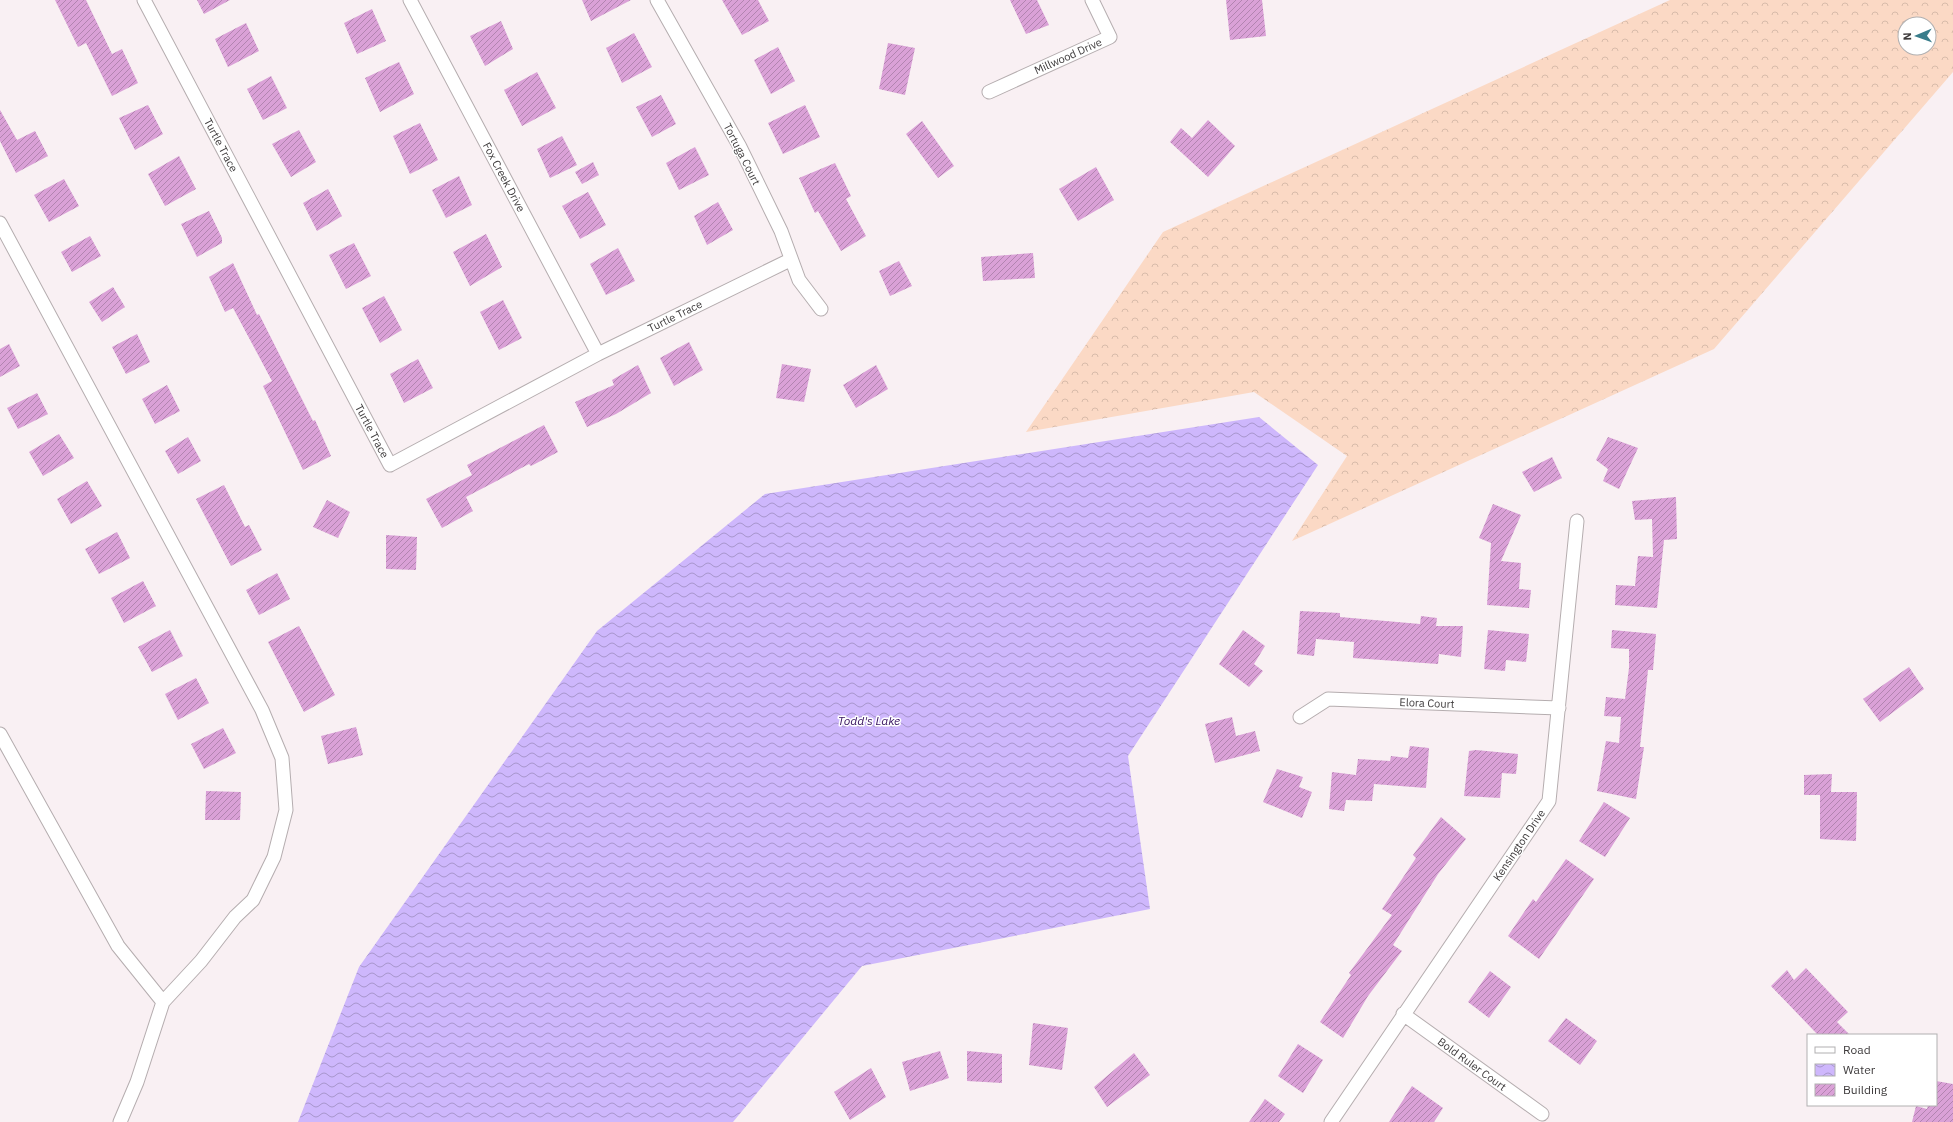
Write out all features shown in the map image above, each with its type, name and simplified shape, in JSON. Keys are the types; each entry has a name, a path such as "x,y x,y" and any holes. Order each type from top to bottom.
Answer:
{"street":[{"name":"Turtle Trace","path":"144,0 390,465 598,354 790,260"},
{"name":"Fox Creek Drive","path":"410,0 598,354"},
{"name":"Tortuga Court","path":"658,0 740,147 781,231 790,260 799,280 821,309"},
{"name":"Millwood Drive","path":"989,92 1110,37 1092,0"},
{"path":"0,223 262,710 282,758 286,810 271,864 253,900 235,917 201,960 163,1002 137,1082 120,1122"},
{"name":"Kensington Drive","path":"1331,1122 1549,801 1577,521"},
{"name":"Elora Court","path":"1300,717 1328,699 1558,708"},
{"path":"0,734 118,946 163,1002"},
{"name":"Bold Ruler Court","path":"1403,1014 1542,1114"}],"green space":[{"path":"1670,0 1953,0 1953,72 1714,349 1292,541 1347,456 1254,392 1026,432 1163,232"}],"water":[{"name":"Todd's Lake","path":"1259,417 1318,465 1128,756 1150,909 862,966 733,1122 298,1122 359,967 597,631 765,494"}],"building":[{"path":"55,0 86,0 112,54 122,49 138,83 112,96 86,43 78,47"},
{"path":"197,0 230,0 204,14"},
{"path":"582,0 631,0 591,21"},
{"path":"722,0 758,0 769,21 742,35"},
{"path":"1010,0 1037,0 1049,25 1026,34"},
{"path":"1226,0 1262,0 1266,36 1230,40"},
{"path":"372,9 386,41 357,54 344,23"},
{"path":"501,21 513,49 485,66 470,36"},
{"path":"246,23 259,51 228,67 215,39"},
{"path":"634,33 652,67 622,83 606,48"},
{"path":"888,43 915,48 905,95 879,89"},
{"path":"778,47 795,81 771,94 754,60"},
{"path":"399,62 414,94 380,112 365,78"},
{"path":"537,72 556,108 522,126 504,90"},
{"path":"271,76 287,108 263,120 247,89"},
{"path":"661,95 676,124 652,137 636,107"},
{"path":"148,105 163,134 135,150 119,118"},
{"path":"805,105 820,137 783,154 768,123"},
{"path":"0,110 17,140 35,131 48,156 16,173 0,141"},
{"path":"1208,120 1235,146 1208,177 1170,142 1181,128 1192,138"},
{"path":"922,121 954,166 938,178 906,134"},
{"path":"420,123 438,160 410,174 393,136"},
{"path":"299,130 316,162 291,177 272,144"},
{"path":"562,136 577,165 550,178 537,149"},
{"path":"695,147 709,175 679,190 666,163"},
{"path":"179,156 196,189 165,206 148,174"},
{"path":"593,162 599,175 582,184 575,172"},
{"path":"835,163 851,196 846,199 866,236 841,251 818,211 815,213 799,178"},
{"path":"1096,167 1114,200 1078,221 1059,189"},
{"path":"459,176 472,205 446,218 432,190"},
{"path":"64,179 79,206 49,222 34,195"},
{"path":"328,189 342,216 317,231 303,203"},
{"path":"588,192 606,225 580,239 562,206"},
{"path":"718,202 733,230 707,245 694,216"},
{"path":"209,211 222,238 222,243 197,257 181,224"},
{"path":"486,234 502,267 470,286 453,252"},
{"path":"90,236 101,256 72,272 61,252"},
{"path":"354,243 371,276 346,289 329,255"},
{"path":"618,248 635,281 606,295 590,264"},
{"path":"1033,253 1035,278 983,281 981,257"},
{"path":"899,261 912,286 890,296 879,271"},
{"path":"233,263 257,315 259,314 313,421 315,420 331,456 303,470 263,386 272,381 233,308 225,312 209,277"},
{"path":"113,287 125,307 102,322 89,302"},
{"path":"384,296 402,330 380,343 362,308"},
{"path":"503,300 522,338 499,350 480,312"},
{"path":"137,334 150,362 126,374 112,347"},
{"path":"689,342 703,370 674,386 660,358"},
{"path":"9,344 20,366 0,377 0,349"},
{"path":"418,359 433,388 404,403 390,374"},
{"path":"782,364 811,369 804,402 776,398"},
{"path":"638,365 651,393 616,414 587,427 575,402 614,385 612,380"},
{"path":"876,365 888,389 856,408 843,385"},
{"path":"167,385 180,411 155,424 142,399"},
{"path":"37,393 48,414 18,429 7,408"},
{"path":"544,425 558,452 531,466 529,464 466,497 473,511 442,528 426,499 472,475 467,465"},
{"path":"59,434 74,458 43,476 29,452"},
{"path":"188,437 201,461 178,474 165,451"},
{"path":"1608,437 1638,448 1619,489 1603,481 1608,469 1596,460"},
{"path":"1552,457 1562,478 1534,492 1522,472"},
{"path":"87,481 102,506 71,524 57,499"},
{"path":"224,485 245,527 249,525 262,550 231,566 196,499"},
{"path":"1676,497 1677,539 1664,540 1657,608 1615,605 1616,585 1635,586 1638,556 1653,557 1652,519 1635,520 1632,501"},
{"path":"327,500 350,512 338,538 313,527"},
{"path":"1493,504 1521,515 1501,561 1521,563 1519,589 1531,590 1529,608 1487,605 1491,543 1479,538"},
{"path":"117,532 130,558 99,574 85,549"},
{"path":"386,535 417,537 416,570 386,569"},
{"path":"277,573 290,599 259,615 246,590"},
{"path":"143,581 156,606 124,623 111,598"},
{"path":"1300,611 1340,613 1340,617 1420,624 1421,616 1437,618 1436,626 1463,626 1461,657 1439,654 1438,664 1353,658 1354,642 1316,639 1314,656 1297,654"},
{"path":"299,626 335,695 304,712 268,642"},
{"path":"170,630 183,656 152,672 138,647"},
{"path":"1243,630 1265,646 1254,664 1263,671 1249,687 1219,664"},
{"path":"1488,630 1529,634 1526,662 1506,660 1505,671 1484,669"},
{"path":"1612,630 1656,634 1653,670 1648,670 1640,747 1644,747 1636,799 1597,791 1606,741 1619,743 1621,717 1604,716 1606,697 1625,699 1629,668 1629,649 1611,648"},
{"path":"1909,667 1924,689 1880,722 1863,699"},
{"path":"196,678 209,703 178,720 165,694"},
{"path":"1232,717 1236,736 1255,731 1260,751 1215,763 1205,724"},
{"path":"356,727 363,755 328,764 321,736"},
{"path":"223,728 236,753 204,769 191,744"},
{"path":"1410,746 1429,748 1426,788 1374,784 1372,801 1346,800 1344,811 1329,809 1332,772 1356,775 1358,759 1390,761 1391,756 1408,758"},
{"path":"1476,750 1518,754 1516,774 1502,773 1500,798 1464,796 1469,751"},
{"path":"1277,769 1303,777 1299,787 1312,792 1302,818 1263,802"},
{"path":"1832,774 1831,792 1857,792 1856,841 1820,839 1820,795 1804,795 1804,775"},
{"path":"206,791 241,792 240,820 205,820"},
{"path":"1604,802 1630,818 1605,857 1579,841"},
{"path":"1441,817 1466,839 1438,874 1393,945 1402,951 1368,996 1343,1038 1320,1022 1351,975 1349,973 1392,915 1382,909 1416,858 1413,855"},
{"path":"1566,859 1594,879 1539,959 1508,936 1533,899 1536,902"},
{"path":"1806,968 1848,1012 1837,1022 1849,1034 1817,1034 1771,986 1787,970 1794,980"},
{"path":"1490,971 1511,987 1489,1018 1468,1002"},
{"path":"1566,1018 1597,1041 1580,1065 1548,1041"},
{"path":"1033,1023 1068,1028 1062,1070 1029,1065"},
{"path":"1298,1044 1323,1060 1303,1093 1278,1076"},
{"path":"940,1051 949,1078 910,1091 902,1062"},
{"path":"967,1051 1002,1054 1002,1083 967,1081"},
{"path":"1134,1053 1150,1075 1107,1107 1094,1087"},
{"path":"871,1068 886,1097 850,1120 834,1092"},
{"path":"1937,1081 1953,1084 1953,1122 1912,1122 1916,1106 1927,1109 1928,1106 1937,1106"},
{"path":"1412,1086 1443,1108 1434,1122 1389,1122"},
{"path":"1265,1099 1285,1114 1279,1122 1249,1122"}]}
